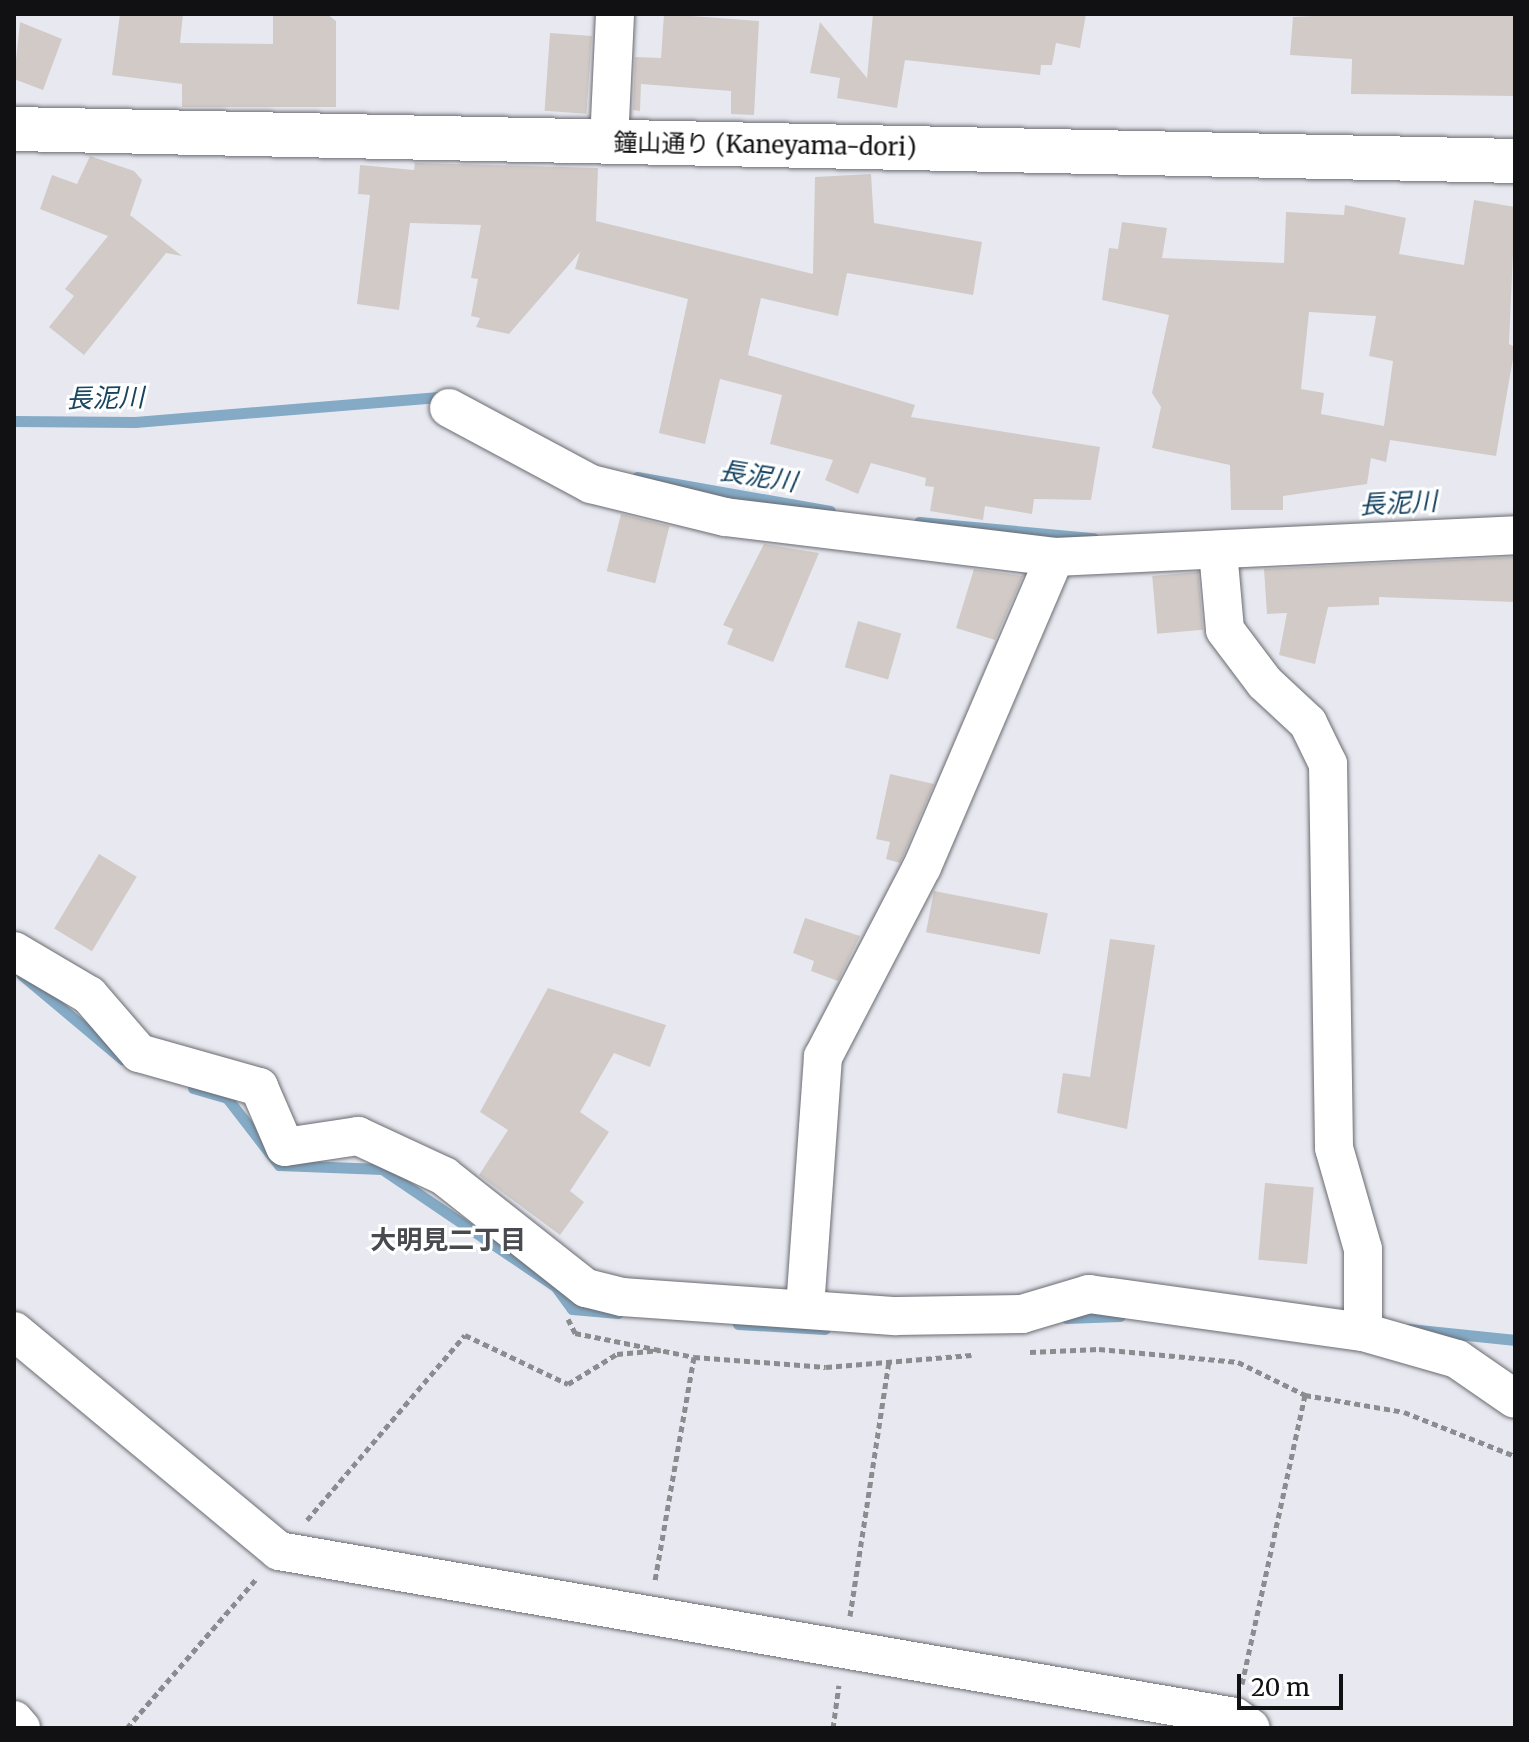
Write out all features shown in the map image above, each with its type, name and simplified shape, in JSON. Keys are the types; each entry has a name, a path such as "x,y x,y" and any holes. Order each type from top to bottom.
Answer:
{"main road":[{"name":"鐘山通り (Kaneyama-dori)","path":"14,129 1515,161"}],"street":[{"path":"609,142 615,14"},
{"path":"449,408 569,477 725,517 1055,557 1515,535"},
{"path":"1218,551 1225,630 1265,683 1308,723 1328,764 1334,1148 1363,1249 1363,1332"},
{"path":"805,1308 823,1057 922,867 1055,557"},
{"path":"14,951 89,995 139,1053 259,1087 285,1147 358,1136 444,1176 575,1280 622,1297 896,1316 1022,1314 1089,1294 1363,1332 1457,1359 1515,1399"},
{"path":"14,1331 279,1551 1243,1723"},
{"path":"14,1720 21,1728"}],"path":[{"path":"575,1280 568,1321 575,1333 694,1357 826,1367 991,1354"},
{"path":"833,1728 896,1316"},
{"path":"127,1728 465,1335 568,1384 617,1354 661,1350"},
{"path":"1022,1353 1099,1349 1238,1362 1305,1395 1404,1412 1515,1456"},
{"path":"649,1617 694,1357"},
{"path":"1243,1723 1305,1395"}],"building":[{"path":"120,14 183,14 180,43 273,44 273,14 327,14 336,21 336,107 182,107 182,84 112,75"},
{"path":"664,14 759,21 754,115 731,114 731,91 641,84 640,111 633,110 635,57 661,58"},
{"path":"873,14 1086,14 1080,48 1056,43 1052,65 1041,65 1040,75 905,60 897,108 837,98 840,78 810,73 820,22 867,78"},
{"path":"1515,14 1515,96 1351,94 1352,59 1290,55 1293,17"},
{"path":"20,22 62,39 43,90 14,79"},
{"path":"550,33 592,36 586,114 545,111"},
{"path":"90,156 134,171 142,180 130,215 182,256 166,253 84,355 49,327 74,296 65,289 108,236 40,209 52,175 77,184"},
{"path":"415,163 598,168 596,221 813,274 815,177 871,174 874,223 982,242 973,295 847,273 838,316 761,298 748,355 915,405 911,417 1100,447 1091,500 1034,499 1032,514 985,506 983,520 930,511 934,487 925,486 926,478 871,463 858,494 825,480 833,460 770,444 782,395 720,379 705,444 659,433 688,299 575,269 580,252 509,334 476,327 480,318 471,316 478,279 471,278 481,225 410,223 399,310 357,304 370,195 358,194 360,165 414,170"},
{"path":"1474,200 1515,207 1509,344 1515,347 1496,456 1390,440 1386,462 1371,458 1367,484 1283,496 1283,510 1231,510 1230,465 1152,448 1161,407 1152,393 1169,315 1102,300 1109,248 1118,249 1122,222 1167,228 1162,258 1284,263 1286,212 1344,215 1345,205 1406,218 1399,254 1464,265","holes":["1309,312 1376,316 1369,356 1393,361 1384,426 1321,414 1324,393 1301,389"]},
{"path":"621,514 670,526 655,583 607,571"},
{"path":"764,544 819,553 773,662 727,644 733,629 723,625"},
{"path":"1515,557 1515,602 1379,597 1379,605 1328,607 1315,664 1279,655 1287,613 1267,614 1264,569"},
{"path":"974,569 1023,576 995,640 956,628"},
{"path":"1198,572 1203,630 1157,634 1152,576"},
{"path":"858,621 901,633 888,680 845,667"},
{"path":"890,774 934,784 900,863 886,859 890,842 876,839"},
{"path":"99,854 137,877 92,951 54,929"},
{"path":"934,891 1048,913 1040,954 926,932"},
{"path":"805,918 860,936 838,981 811,971 814,961 793,953"},
{"path":"1110,939 1155,945 1127,1129 1057,1113 1063,1073 1090,1077"},
{"path":"548,988 666,1025 650,1067 614,1053 580,1112 609,1132 570,1191 584,1202 560,1235 479,1175 508,1130 480,1112"},
{"path":"1265,1183 1314,1187 1307,1264 1258,1260"}],"waterway":[{"name":"長泥川","path":"14,421 135,422 451,396"},
{"name":"長泥川","path":"637,477 830,511"},
{"name":"長泥川","path":"919,522 1093,538"},
{"path":"22,975 122,1059"},
{"path":"193,1088 227,1098 279,1165 382,1169 556,1287 572,1309 618,1313"},
{"path":"1066,1318 1120,1316"},
{"path":"738,1324 825,1329"},
{"path":"1409,1329 1515,1340"}],"district":[{"name":"大明見二丁目","path":"448,1240"}]}
